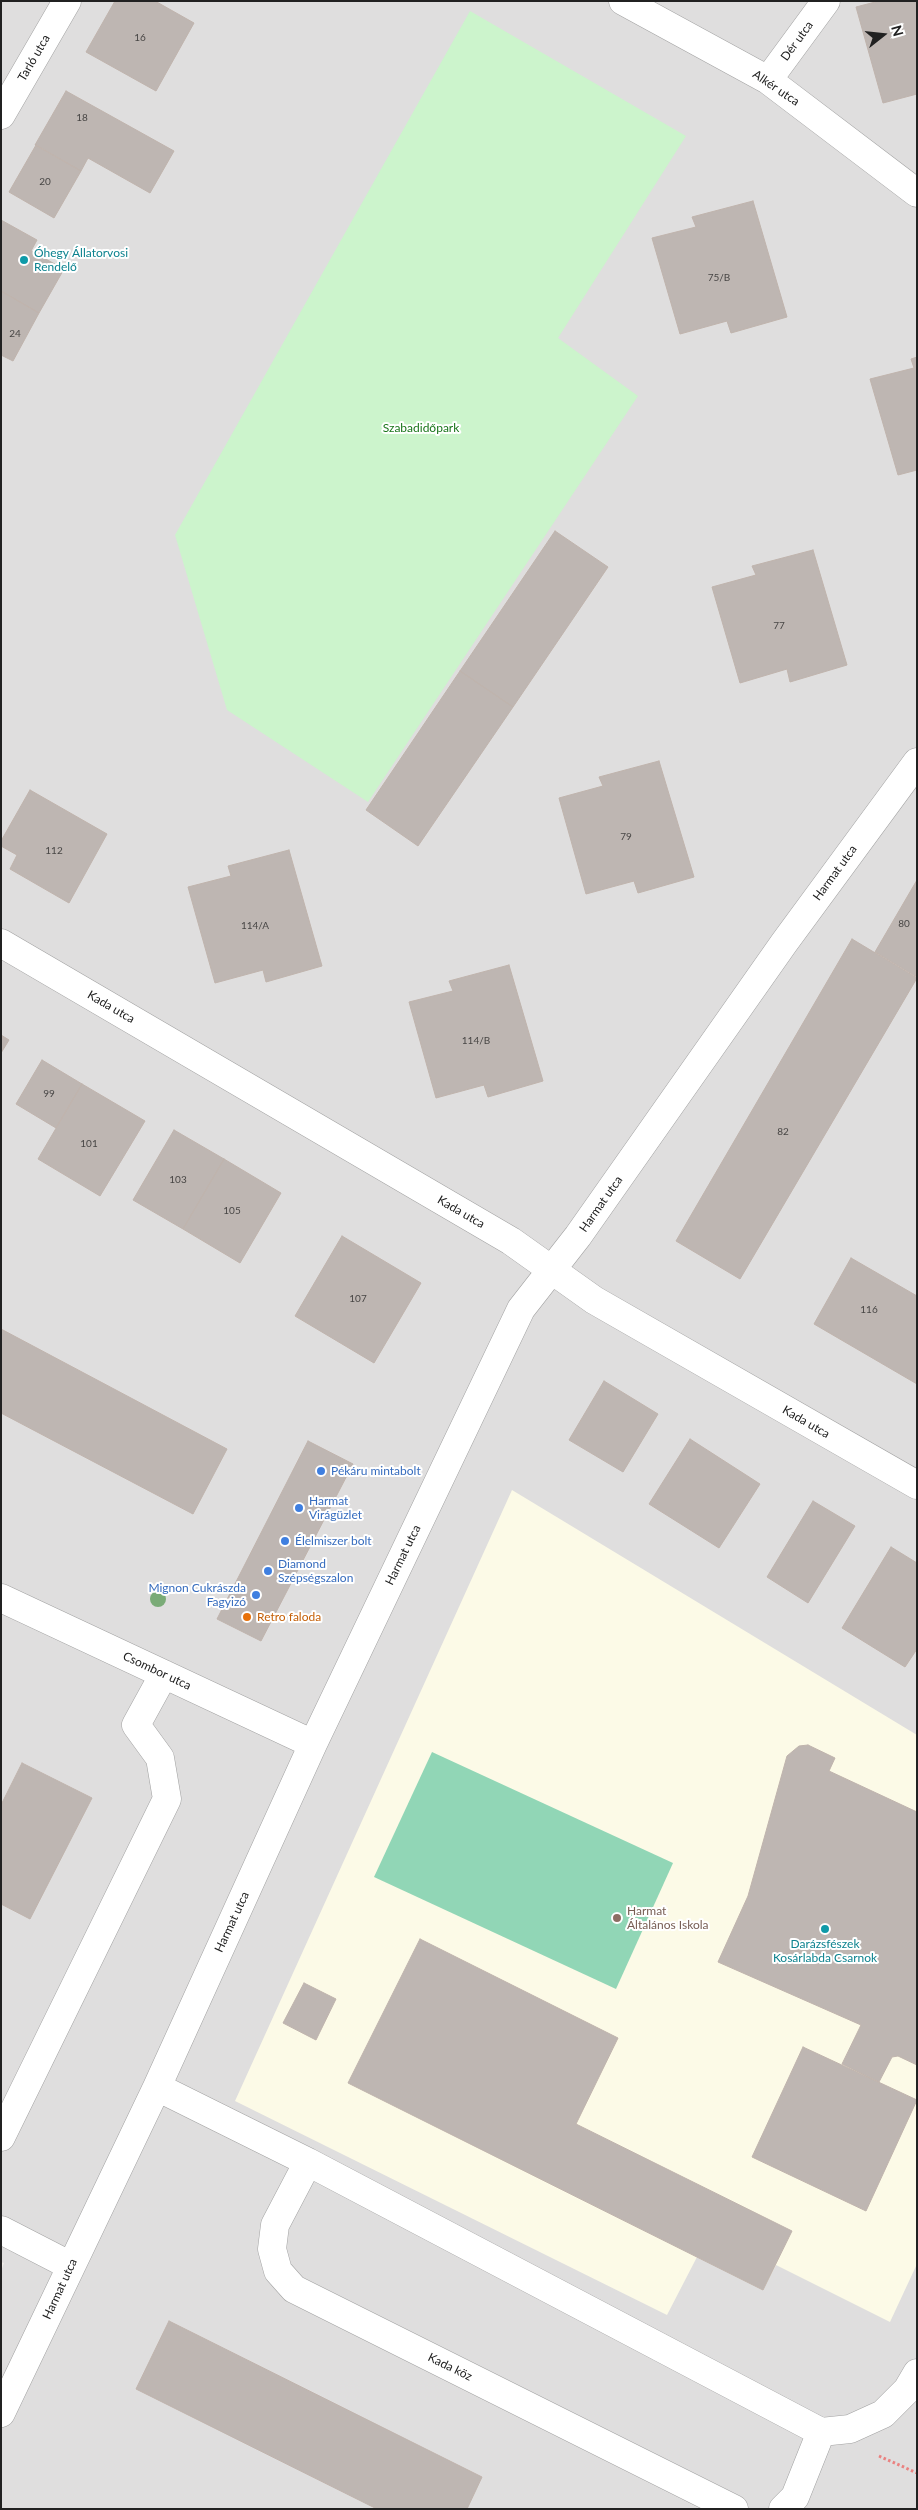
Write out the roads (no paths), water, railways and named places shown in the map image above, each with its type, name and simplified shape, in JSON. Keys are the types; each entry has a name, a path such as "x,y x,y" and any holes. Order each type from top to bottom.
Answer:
{"street":[{"name":"Tarló utca","path":"1,115 67,1"},
{"name":"Alkér utca","path":"623,1 768,80 917,193"},
{"name":"Dér utca","path":"768,80 826,1"},
{"name":"Harmat utca","path":"1,2413 157,2087 313,1744 521,1310 578,1236 784,943 917,762"},
{"name":"Kada utca","path":"1,943 510,1241 552,1268 594,1300 917,1485"},
{"name":"Csombor utca","path":"1,1598 313,1744"},
{"path":"1,2137 167,1799 160,1758 136,1725 164,1674"},
{"path":"157,2087 308,2162 821,2432 850,2429 883,2414 907,2390 917,2373"},
{"name":"Kada köz","path":"308,2162 275,2225 272,2249 278,2271 294,2289 734,2509"},
{"path":"1,2230 71,2266"},
{"path":"783,2509 795,2496 821,2432"}],"place":[{"name":"Óhegy Állatorvosi Rendelő","path":"24,260"},
{"name":"Pékáru mintabolt","path":"321,1471"},
{"name":"Harmat Virágüzlet","path":"299,1508"},
{"name":"Élelmiszer bolt","path":"285,1541"},
{"name":"Diamond Szépségszalon","path":"268,1571"},
{"name":"Mignon Cukrászda Fagyizó","path":"256,1595"},
{"name":"Retro faloda","path":"247,1617"},
{"name":"Harmat Általános Iskola","path":"617,1918"},
{"name":"Darázsfészek Kosárlabda Csarnok","path":"825,1929"}],"park label":[{"name":"Szabadidőpark","path":"421,428"}]}
